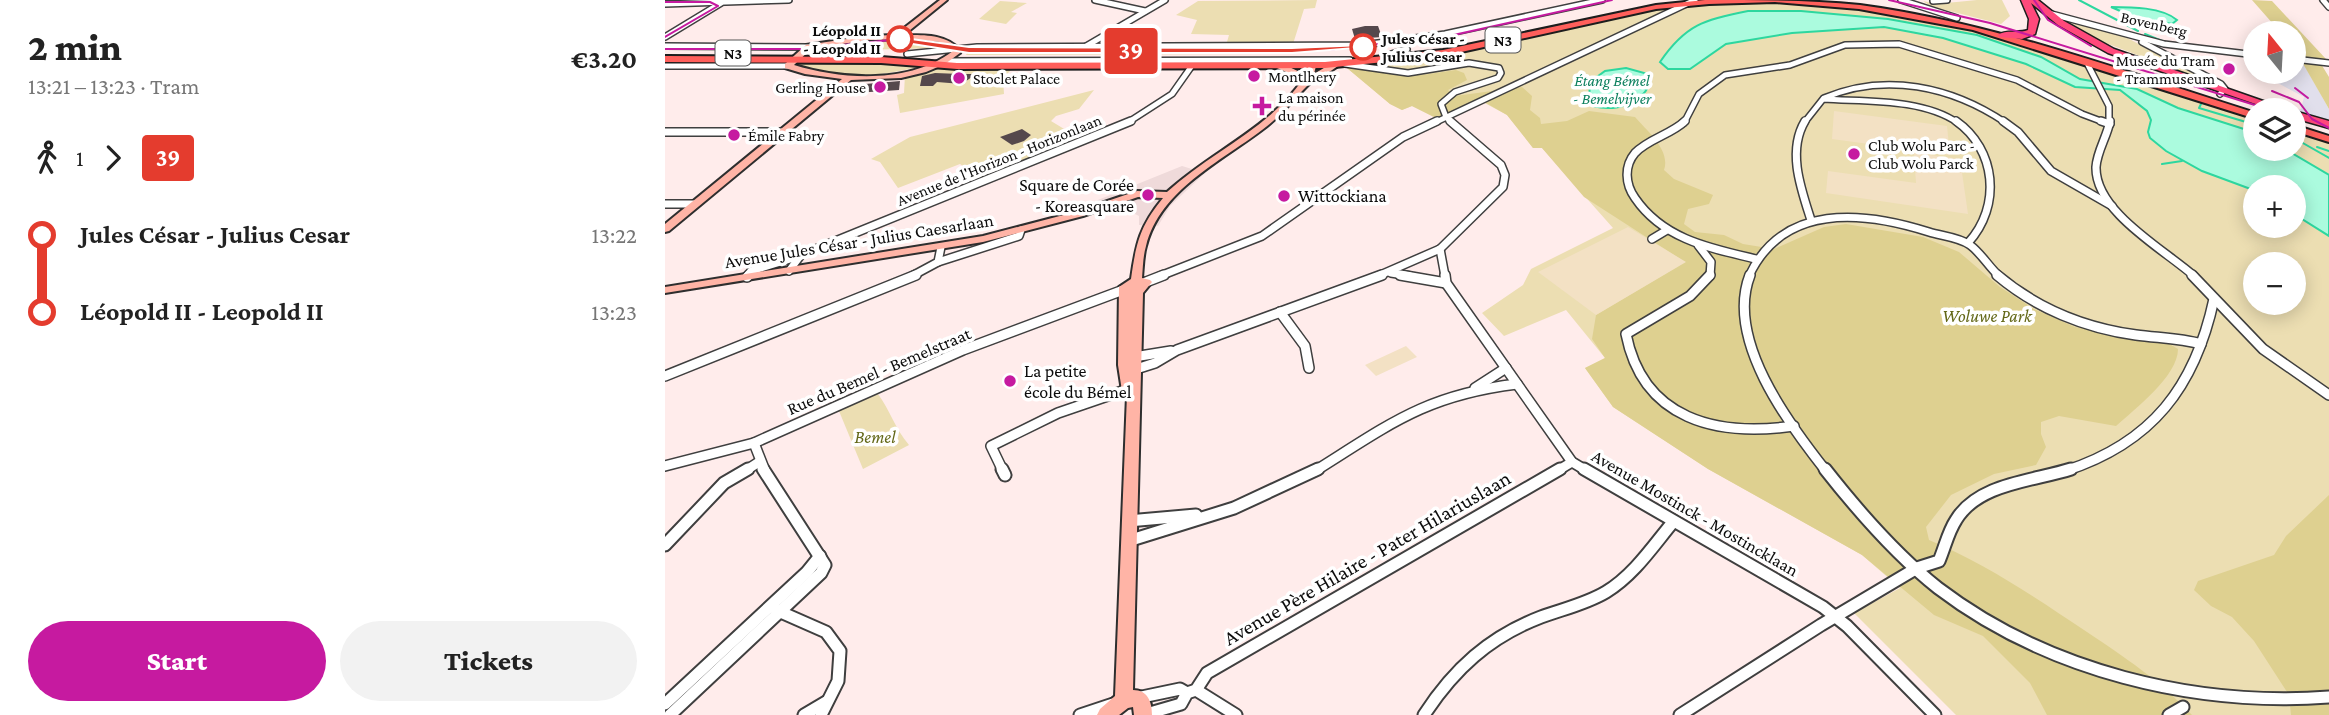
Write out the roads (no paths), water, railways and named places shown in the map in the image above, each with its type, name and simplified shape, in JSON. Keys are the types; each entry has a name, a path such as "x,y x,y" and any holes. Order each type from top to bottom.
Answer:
{"highway":[{"path":"2015,0 2024,17 2020,35"},
{"path":"2001,32 2020,35 2030,33 2034,25 2025,0"},
{"path":"2036,1 2048,13 2089,40 2138,61 2243,98"},
{"path":"2306,118 2329,125"}],"main road":[{"name":"N3","path":"665,59 907,54 949,58 1307,68 1650,0"},
{"name":"N3","path":"665,53 1307,68 1443,53 1629,12 1694,1 1745,0 1859,7 2001,32"},
{"path":"1853,0 1957,18 2001,32"},
{"path":"2020,35 2243,106"},
{"path":"2020,35 2243,112"},
{"path":"2306,126 2329,133"},
{"path":"2306,132 2329,139"}],"street":[{"path":"665,4 687,1 789,0"},
{"path":"898,37 942,0"},
{"path":"1095,0 1145,11"},
{"path":"1083,48 1094,39 1165,0"},
{"path":"1569,0 1578,5"},
{"path":"665,66 797,56 898,37 933,39 949,58 1255,62 1307,68 1430,37 1602,0"},
{"path":"1901,0 1957,18"},
{"path":"1933,1 1947,0"},
{"path":"2323,0 2329,7"},
{"path":"665,37 725,1"},
{"name":"Rue du Bemel - Bemelstraat","path":"665,466 754,443 963,351 1133,289 1262,236 1403,137 1694,1"},
{"name":"Bovenberg","path":"2048,13 2173,45 2243,53"},
{"path":"2131,35 2221,84 2224,87 2222,92"},
{"path":"1756,259 1698,245 1667,230 1648,217 1628,188 1627,169 1636,152 1684,123 1699,94 1721,77 1740,71 1790,65 1835,47 1880,43 1928,51 2018,80 2082,114 2110,124"},
{"path":"665,46 797,56 816,75 848,78 893,74 949,58 1083,48 1307,68 1340,65 1397,73 1431,72 1476,62 1500,69 1500,76 1495,80 1447,97 1441,104 1447,117 1494,156 1505,175 1503,187 1496,196 1440,249 1389,273 1177,350 1155,363 1130,364"},
{"path":"2307,60 2329,63"},
{"path":"1232,67 1255,62"},
{"path":"2088,65 2110,109 2110,124 2097,160 2101,188 2113,206"},
{"name":"Avenue de l'Horizon - Horizonlaan","path":"747,277 751,271 801,255 1131,121 1171,94 1191,66"},
{"path":"1106,715 1137,707 1128,541 1130,364 1133,289 1143,238 1168,195 1197,170 1268,121 1307,68"},
{"path":"665,229 848,78"},
{"path":"1811,220 1801,190 1795,150 1800,125 1823,99 1835,92 1871,85 1898,85 1934,91 1973,104 2013,128 2049,170 2113,206 2185,268 2266,352 2294,374 2329,395"},
{"path":"1823,99 1924,109 1949,117 1969,129 1990,167 1991,201 1978,233 1968,243"},
{"path":"665,131 783,132"},
{"name":"Avenue Jules César - Julius Caesarlaan","path":"665,290 941,247 1021,230 1137,194 1168,195"},
{"path":"665,204 695,204"},
{"path":"2169,715 2189,708 2080,670 1993,625 1936,585 1917,568 1842,488 1794,426 1760,369 1747,321 1746,295 1750,271 1756,259 1777,235 1811,220 1827,218 1896,222 1968,243 1997,275 2054,311 2100,328 2180,337 2201,344"},
{"path":"665,376 930,269 938,262 961,257 1019,236 1021,230"},
{"path":"1652,239 1667,230"},
{"path":"1698,245 1711,263 1713,271 1706,283 1693,295 1665,307 1626,334 1631,364 1642,384 1660,400 1702,422 1738,429 1794,426"},
{"path":"938,262 941,247"},
{"name":"Avenue Mostinck - Mostincklaan","path":"1440,249 1446,283 1572,462 1836,617 1935,715"},
{"path":"789,271 801,255"},
{"path":"1389,273 1446,283"},
{"path":"1681,715 1917,568 1939,561 1948,527 1966,507 2005,486 2092,461 2156,420 2180,385 2201,344 2214,299"},
{"path":"1280,312 1312,358 1309,368"},
{"path":"1128,541 1252,502 1297,481 1405,414 1473,388 1506,368"},
{"path":"1473,388 1517,384"},
{"path":"1005,475 991,446 1058,413 1130,396"},
{"path":"665,704 824,569 820,556 759,462 754,443"},
{"path":"665,545 724,483 759,462"},
{"name":"Avenue Père Hilaire - Pater Hilariuslaan","path":"1080,715 1181,704 1207,673 1572,462"},
{"path":"1128,522 1208,515"},
{"path":"1424,715 1446,680 1467,658 1503,634 1537,618 1582,605 1614,587 1635,568 1673,522"},
{"path":"774,609 825,630 836,642 841,657 841,670 824,709 804,715"},
{"path":"670,715 774,609"},
{"path":"1192,692 1236,715"},
{"path":"2262,712 2307,707 2329,697"}],"water":[{"path":"2111,7 2155,10 2177,20 2172,24 2134,17"},
{"path":"1748,11 1801,11 1888,19 1977,35 2041,57 2080,79 2137,89 2178,108 2243,129 2243,161 2305,161 2329,175 2329,236 2306,222 2306,175 2243,175 2243,186 2202,171 2166,151 2150,138 2148,132 2151,120 2147,111 2120,90 2075,87 2026,64 1943,38 1884,27 1792,33 1726,44 1690,69 1668,69 1660,62 1687,32 1720,17"},
{"name":"Étang Bémel - Bemelvijver","path":"1626,68 1648,74 1651,80 1642,95 1619,107 1593,106 1589,100 1590,82 1605,71"}],"waterway":[{"path":"2079,0 2138,31"},
{"path":"2145,34 2167,43"},
{"path":"2201,104 2199,108 2243,121"},
{"path":"2306,145 2329,158"},
{"path":"2317,147 2329,151"},
{"path":"2162,164 2182,161"}],"tram line":[{"path":"665,49 805,49 900,39 969,50 1327,50 1449,36 1612,0"},
{"path":"1889,0 1990,23 2243,101"},
{"path":"2034,0 2048,20 2091,46"},
{"path":"665,2 710,2 718,6 665,37"},
{"name":"39","path":"900,39 969,50 1292,51 1363,47"},
{"path":"2295,88 2308,98"},
{"path":"2272,91 2299,102 2312,119 2329,128"}],"place":[{"name":"Léopold II - Leopold II","path":"900,39"},
{"name":"Jules César - Julius Cesar","path":"1363,47"},
{"name":"Musée du Tram - Trammuseum","path":"2229,69"},
{"name":"Montlhery","path":"1254,76"},
{"name":"Stoclet Palace","path":"959,78"},
{"name":"Gerling House","path":"880,87"},
{"name":"La maison du périnée","path":"1262,106"},
{"name":"Émile Fabry","path":"734,135"},
{"name":"Club Wolu Parc - Club Wolu Parck","path":"1854,154"},
{"name":"Square de Corée - Koreasquare","path":"1148,195"},
{"name":"Wittockiana","path":"1284,196"},
{"name":"La petite école du Bémel","path":"1010,381"}],"park label":[{"name":"Woluwe Park","path":"1987,316"},
{"name":"Bemel","path":"875,437"}]}
